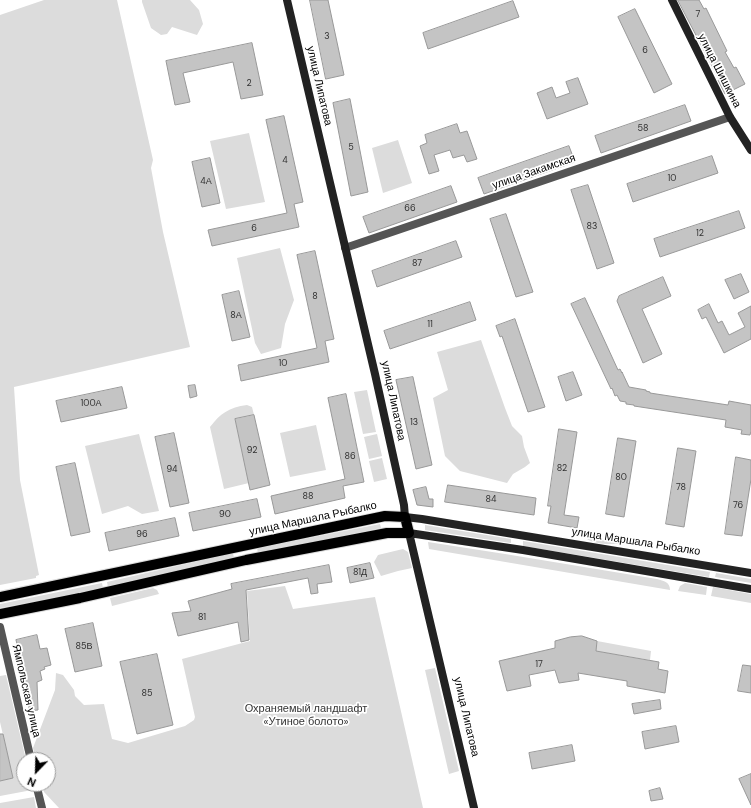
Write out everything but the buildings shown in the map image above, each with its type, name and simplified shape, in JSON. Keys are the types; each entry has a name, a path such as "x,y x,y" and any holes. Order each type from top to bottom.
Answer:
{"main road":[{"name":"улица Маршала Рыбалко","path":"0,597 385,516 405,517"},
{"name":"улица Липатова","path":"405,517 409,533"},
{"path":"0,614 80,598 246,560 387,533 409,533"},
{"path":"242,546 248,547 252,551 252,557 246,560"}],"street":[{"name":"улица Липатова","path":"287,0 376,378 404,505 405,517"},
{"name":"улица Шишкина","path":"672,0 730,117 751,150"},
{"name":"улица Закамская","path":"345,248 730,117"},
{"name":"улица Маршала Рыбалко","path":"405,517 751,573"},
{"name":"улица Липатова","path":"409,533 474,808"},
{"path":"409,533 523,550 751,589"},
{"path":"523,550 518,542 524,536"},
{"name":"Ямпольская улица","path":"0,627 28,752"},
{"path":"38,792 42,808"}],"green space":[{"path":"44,0 117,0 153,160 151,168 163,232 190,347 14,387 20,480 39,575 36,576 36,578 0,585 0,15"},
{"path":"142,0 190,0 199,10 203,24 197,35 172,27 167,34 161,35 151,28"},
{"path":"249,133 265,202 226,209 210,141"},
{"path":"398,140 412,183 383,193 372,148"},
{"path":"280,248 294,300 285,324 281,348 261,354 255,343 237,258"},
{"path":"481,340 512,426 522,436 524,447 530,463 513,474 507,483 460,471 445,456 433,398 448,390 437,352"},
{"path":"367,390 376,432 363,434 354,392"},
{"path":"247,405 252,407 254,415 235,419 249,483 224,489 210,427 217,418 230,409"},
{"path":"316,425 326,470 290,477 280,433"},
{"path":"139,434 159,511 142,514 128,506 102,514 85,446"},
{"path":"377,434 382,456 369,459 364,437"},
{"path":"382,458 387,479 374,482 369,461"},
{"path":"380,524 381,528 258,553 257,548"},
{"path":"425,525 511,539 511,543 425,530"},
{"path":"587,536 622,544 604,544 595,542 587,539"},
{"path":"523,541 710,572 709,577 523,546"},
{"path":"428,542 657,579 668,584 670,590 429,549"},
{"path":"403,549 408,552 412,568 381,576 374,562 378,555"},
{"path":"233,553 234,558 108,587 107,582"},
{"path":"716,573 751,579 751,583 715,577"},
{"path":"102,583 103,588 0,608 0,604"},
{"path":"685,583 707,587 706,595 678,591 680,586"},
{"name":"Охраняемый ландшафт «Утиное болото»","path":"285,586 293,609 375,597 423,808 59,808 44,792 56,792 56,752 34,752 33,748 55,690 56,673 63,675 74,690 75,696 84,705 104,704 112,739 128,743 185,726 194,720 195,717 182,659 250,641 247,591"},
{"path":"713,587 751,594 751,603 711,596"},
{"path":"153,588 157,590 159,594 112,606 110,598"},
{"path":"597,641 651,651 650,660 596,651"},
{"path":"435,668 459,771 449,774 425,670"},
{"path":"6,675 24,752 16,752 16,792 21,792 0,796 0,781 13,778 0,722 0,676"},
{"path":"34,797 36,808 0,808 0,803"}]}
